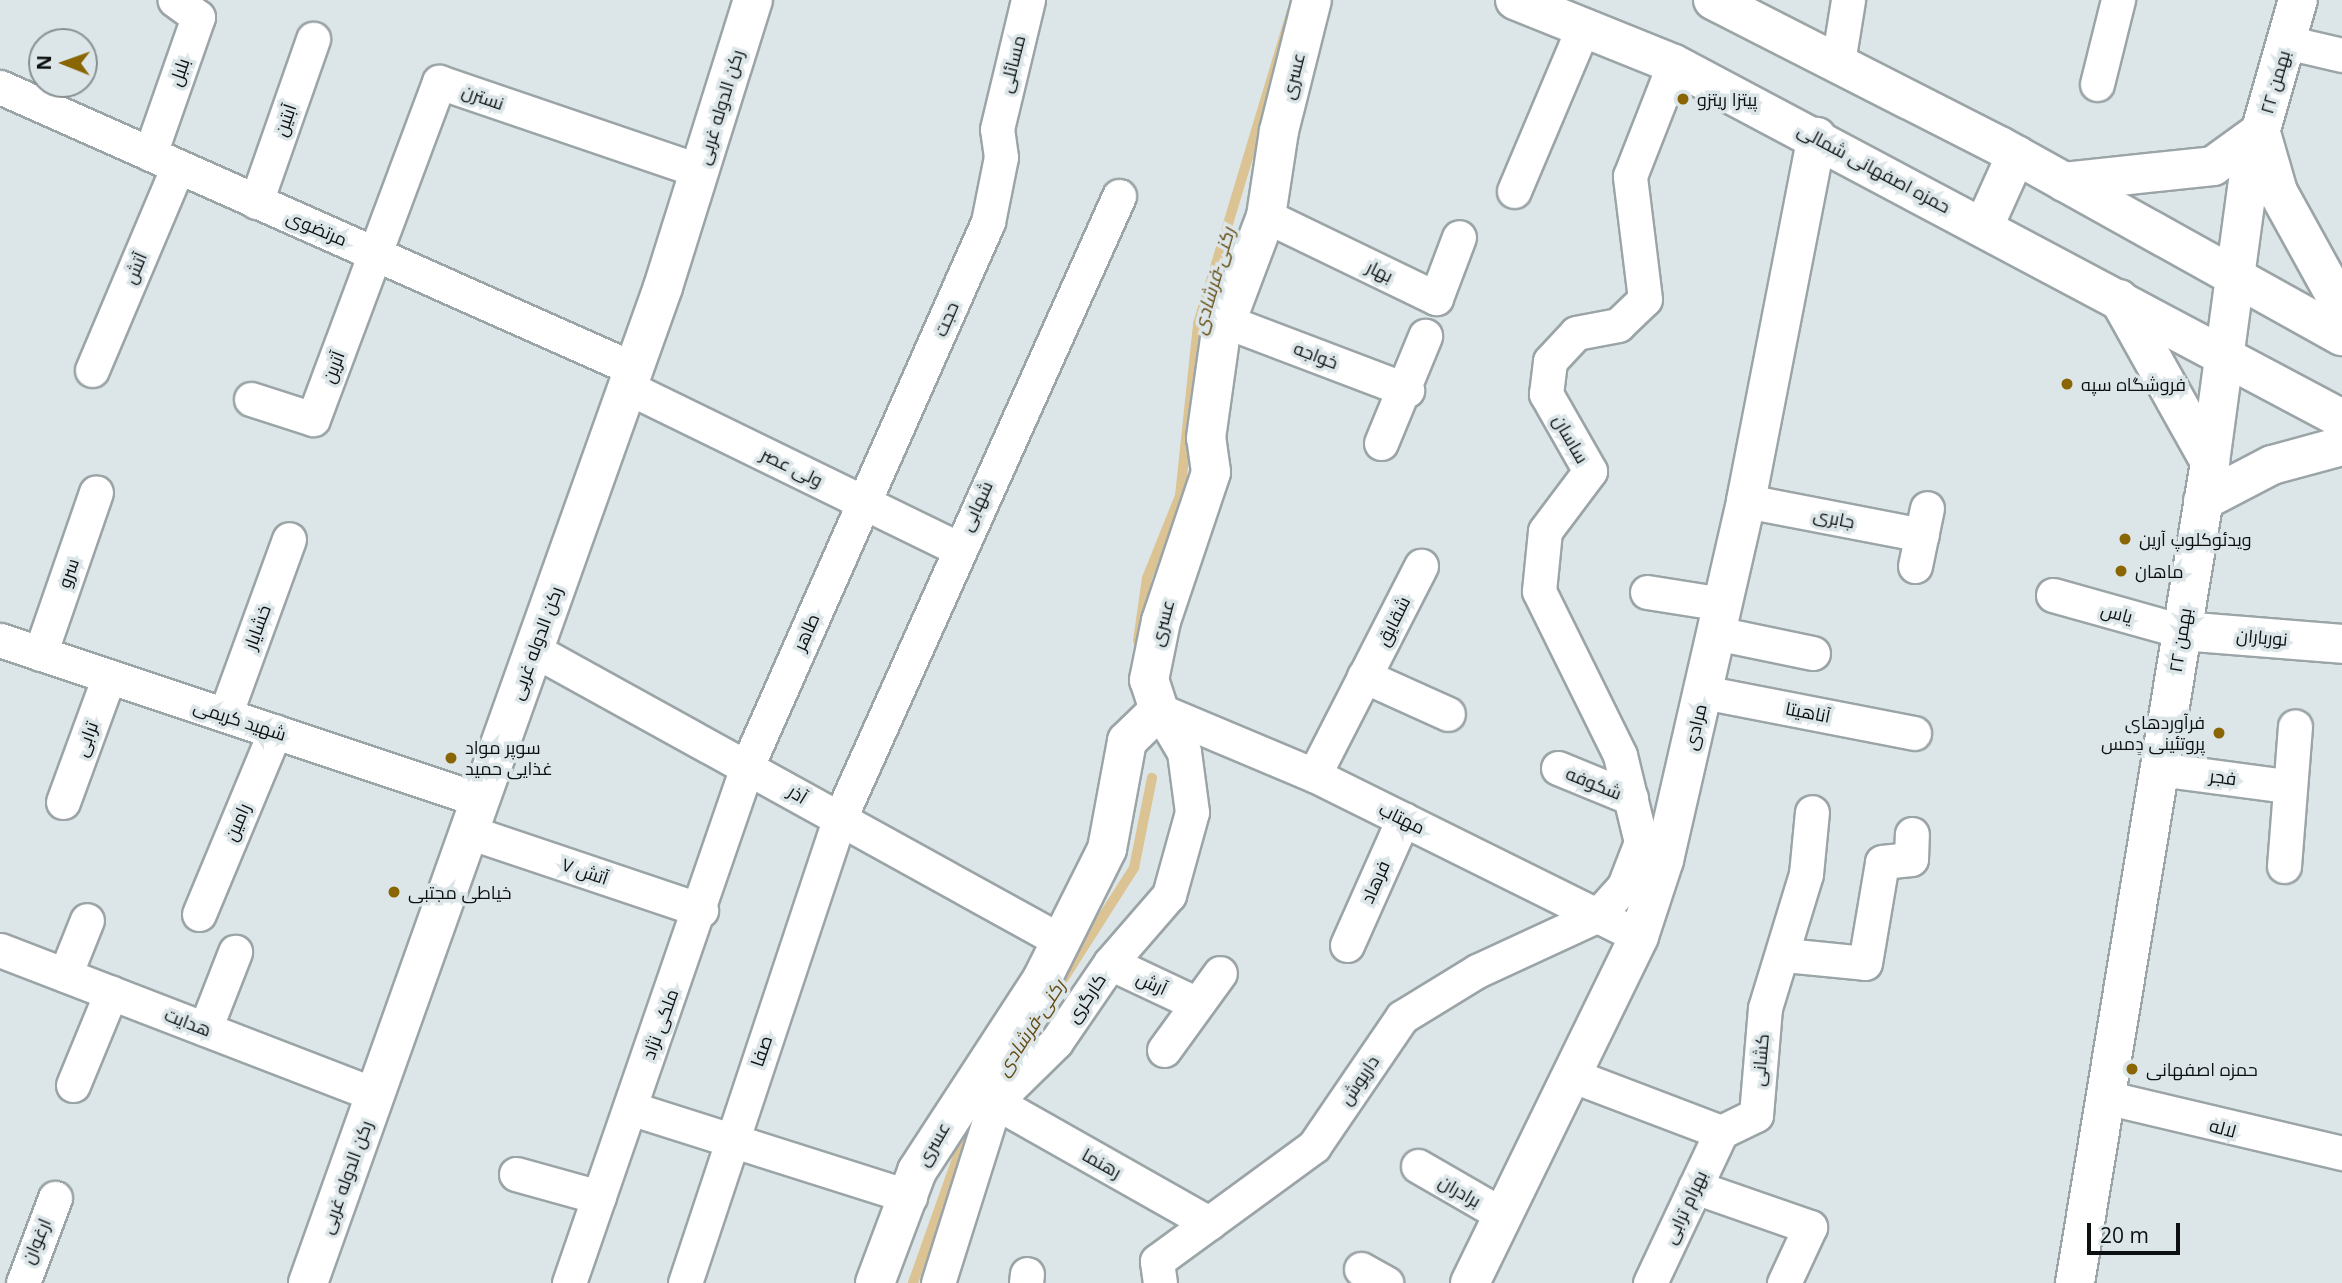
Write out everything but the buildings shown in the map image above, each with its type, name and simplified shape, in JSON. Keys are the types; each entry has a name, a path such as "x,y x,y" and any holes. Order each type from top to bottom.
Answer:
{"main road":[{"name":"رکن الدوله غربی","path":"309,1283 631,378 753,0"},
{"name":"عسری","path":"910,1197 917,1171 1061,941 1107,849 1128,741 1159,710 1149,680 1161,621 1211,472 1206,438 1225,321 1266,216 1279,131 1312,0"},
{"name":"حمزه اصفهانی شمالی","path":"1515,0 1674,64 1817,137 2342,419"},
{"path":"1713,0 2015,155 2342,336"},
{"name":"۲۲ بهمن","path":"2075,1283 2210,462 2235,279 2260,132 2298,0"},
{"path":"2064,182 2213,166 2260,132 2278,192 2342,308"},
{"name":"مرادی","path":"1470,1283 1639,936 1664,860 1746,501 1817,137"},
{"path":"1983,226 2015,155"},
{"path":"2118,297 2210,462"},
{"path":"2203,501 2272,465 2342,446"},
{"name":"نورباران","path":"2182,631 2342,644"},
{"path":"875,1283 910,1197"}],"street":[{"name":"بلبل","path":"164,160 198,17 174,0"},
{"name":"مسائلی","path":"997,129 1028,0"},
{"path":"1838,62 1848,0"},
{"path":"2097,84 2118,0"},
{"path":"1514,191 1583,28"},
{"name":"آبتین","path":"256,202 313,39"},
{"path":"2286,42 2342,55"},
{"name":"ساسان","path":"1598,915 1624,886 1641,842 1620,755 1539,591 1545,531 1590,471 1546,394 1550,361 1576,333 1618,324 1645,299 1630,176 1674,64"},
{"name":"نسترن","path":"377,254 439,82 700,171"},
{"name":"مرتضوی","path":"2,93 164,160 377,254 631,378"},
{"name":"حجت","path":"863,501 988,222 1001,157 997,129"},
{"name":"آتش","path":"92,370 164,160"},
{"name":"شهابی","path":"839,820 957,548 1119,196"},
{"name":"بهار","path":"1266,216 1436,298 1459,237"},
{"name":"آترین","path":"251,399 313,419 377,254"},
{"name":"خواجه","path":"1225,321 1407,390"},
{"path":"1381,443 1407,390 1425,336"},
{"name":"ولی عصر","path":"631,378 957,548"},
{"name":"سرو","path":"40,654 96,492"},
{"name":"طاهر","path":"748,764 863,501"},
{"name":"جابری","path":"1746,501 1921,537"},
{"name":"خشایار","path":"225,715 289,540"},
{"name":"شقایق","path":"1314,775 1421,566"},
{"path":"1647,592 1813,653"},
{"name":"یاس","path":"2053,595 2182,631"},
{"name":"شهید کریمی","path":"0,640 275,732 475,816"},
{"name":"آذر","path":"534,650 748,764 839,820 1061,941"},
{"name":"ترابی","path":"64,802 109,676"},
{"path":"1364,676 1448,714"},
{"name":"آناهیتا","path":"1703,692 1914,733"},
{"name":"مهتاب","path":"1159,710 1314,775 1639,936"},
{"name":"کارگری","path":"938,1283 995,1102 1056,1042 1110,963 1169,895 1192,812 1184,752 1159,710"},
{"path":"2284,866 2287,786 2295,726"},
{"name":"رامین","path":"199,914 275,732"},
{"name":"ملکی نژاد","path":"569,1283 702,910 748,764"},
{"name":"شکوفه","path":"1558,768 1630,798"},
{"name":"فجر","path":"2159,769 2287,786"},
{"name":"کشانی","path":"1721,1132 1756,1115 1765,1008 1785,955 1812,812"},
{"name":"آتش ۷","path":"475,816 702,910"},
{"name":"فرهاد","path":"1348,945 1404,819"},
{"name":"صفا","path":"685,1283 839,820"},
{"path":"1785,955 1865,963 1882,862 1911,859 1912,834"},
{"name":"داریوش","path":"1160,1283 1157,1261 1314,1146 1402,1017 1477,971 1598,915"},
{"path":"65,975 87,920"},
{"name":"هدایت","path":"0,950 375,1095"},
{"path":"205,1029 235,952"},
{"name":"آرش","path":"1110,963 1195,1003"},
{"path":"1164,1050 1195,1003 1220,973"},
{"path":"73,1085 111,993"},
{"path":"1571,1075 1721,1132"},
{"name":"لاله","path":"2105,1097 2342,1153"},
{"name":"رهنما","path":"995,1102 1209,1223"},
{"path":"630,1108 910,1197"},
{"name":"بهرام ترابی","path":"1650,1283 1721,1132"},
{"name":"برادران","path":"1418,1166 1503,1215"},
{"path":"516,1174 599,1197"},
{"path":"1695,1186 1810,1227 1784,1283"},
{"name":"ارغوان","path":"23,1283 54,1198"}],"waterway":[{"name":"رکنی-فرشادی","path":"1138,641 1147,578 1180,496 1198,324 1292,10"},
{"name":"رکنی-فرشادی","path":"1053,995 1134,868 1152,778"},
{"name":"رکنی-فرشادی","path":"913,1283 970,1122"}],"place":[{"name":"پیتزا ریتزو","path":"1683,99"},
{"name":"فروشگاه سپه","path":"2067,384"},
{"name":"ویدئوکلوپ آرین","path":"2125,539"},
{"name":"ماهان","path":"2121,571"},
{"name":"فرآوردهای پروتئینی دٍمس","path":"2219,733"},
{"name":"سوپر مواد غذایی حمید","path":"451,758"},
{"name":"خیاطی مجتبی","path":"394,892"},
{"name":"حمزه اصفهانی","path":"2132,1069"}]}
